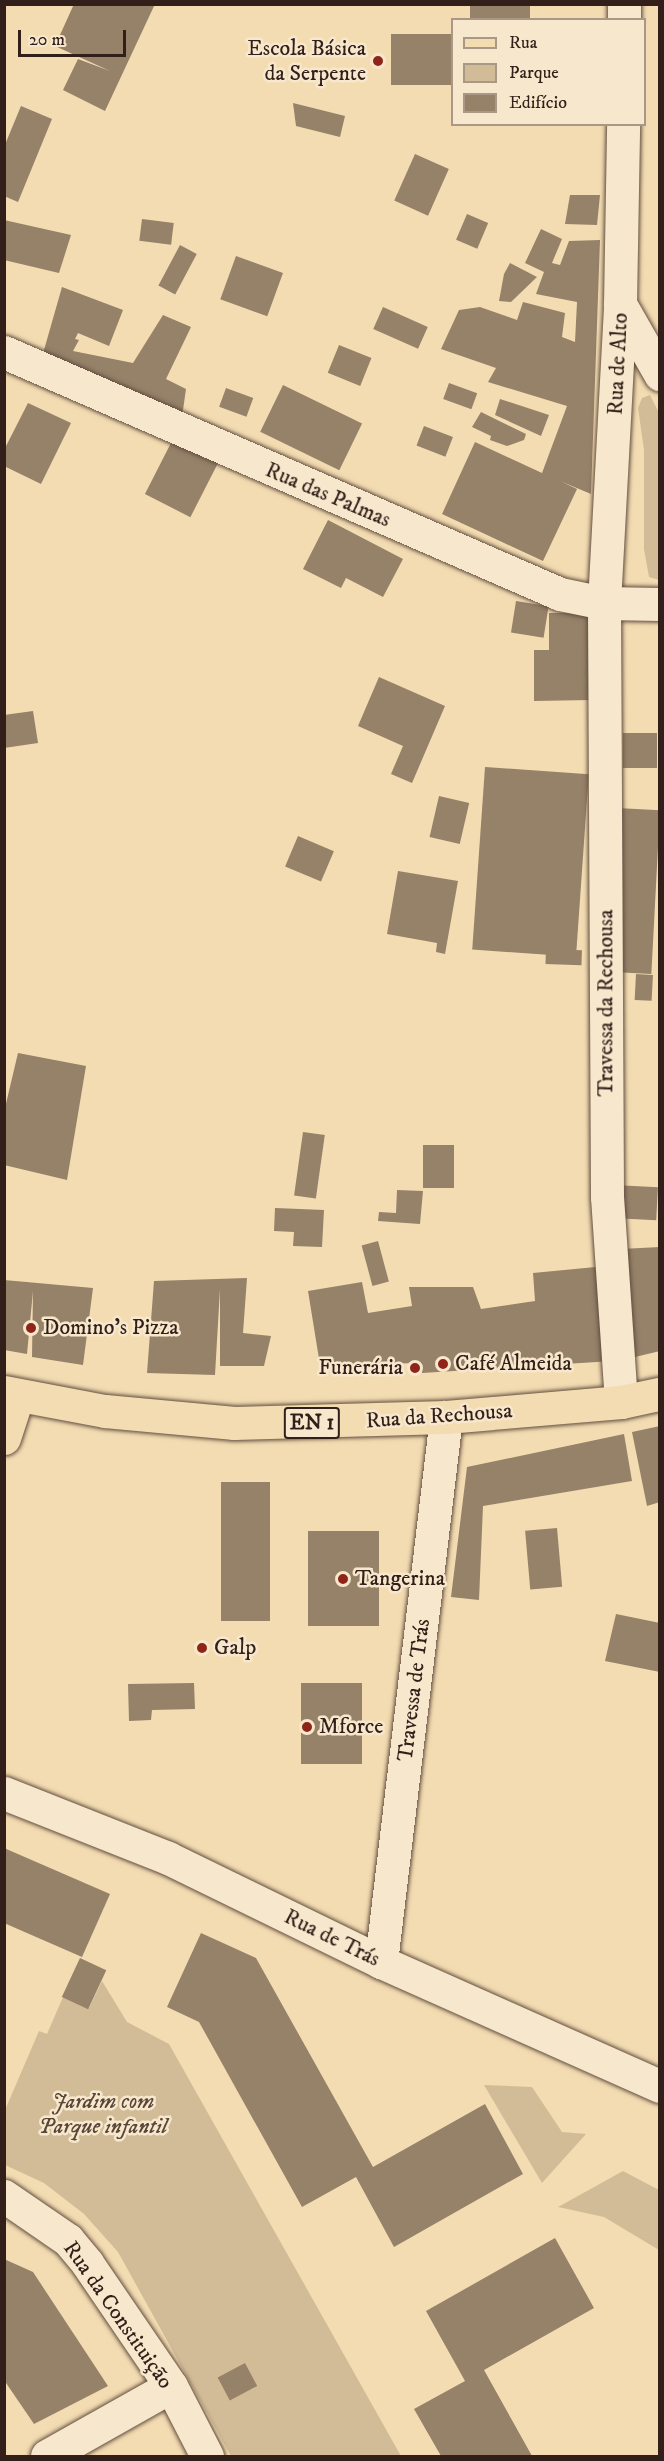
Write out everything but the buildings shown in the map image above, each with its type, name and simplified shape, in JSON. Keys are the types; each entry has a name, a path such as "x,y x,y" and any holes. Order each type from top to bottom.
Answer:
{"main road":[{"name":"Rua da Rechousa","path":"11,1394 105,1411 234,1423 446,1417 621,1402 660,1394"},
{"path":"4,1438 11,1394"}],"street":[{"name":"Rua de Alto","path":"604,603 621,304 623,126"},
{"path":"621,304 660,374"},
{"name":"Rua das Palmas","path":"4,352 560,594 604,603 660,604"},
{"name":"Travessa da Rechousa","path":"604,603 607,1197 621,1402"},
{"name":"Travessa de Trás","path":"381,1962 446,1417"},
{"name":"Rua de Trás","path":"4,1792 168,1858 381,1962 660,2085"},
{"name":"Rua da Constituição","path":"4,2196 68,2240 171,2386 207,2457"},
{"path":"47,2457 171,2386"}],"green space":[{"path":"650,395 659,413 659,580 649,577 644,549 644,450 638,408 642,398"},
{"name":"Jardim com Parque infantil","path":"102,1981 127,2022 169,2044 401,2456 231,2456 118,2252 84,2214 44,2183 5,2165 5,2110 39,2031 47,2034 63,1997 89,2008"},
{"path":"484,2085 532,2087 562,2132 586,2134 542,2183"},
{"path":"623,2171 659,2190 659,2250 604,2217 558,2207"}],"place":[{"name":"Escola Básica da Serpente","path":"378,61"},
{"name":"Domino’s Pizza","path":"31,1328"},
{"name":"Café Almeida","path":"443,1364"},
{"name":"Funerária","path":"415,1368"},
{"name":"Tangerina","path":"343,1579"},
{"name":"Galp","path":"202,1648"},
{"name":"Mforce","path":"307,1727"}]}
